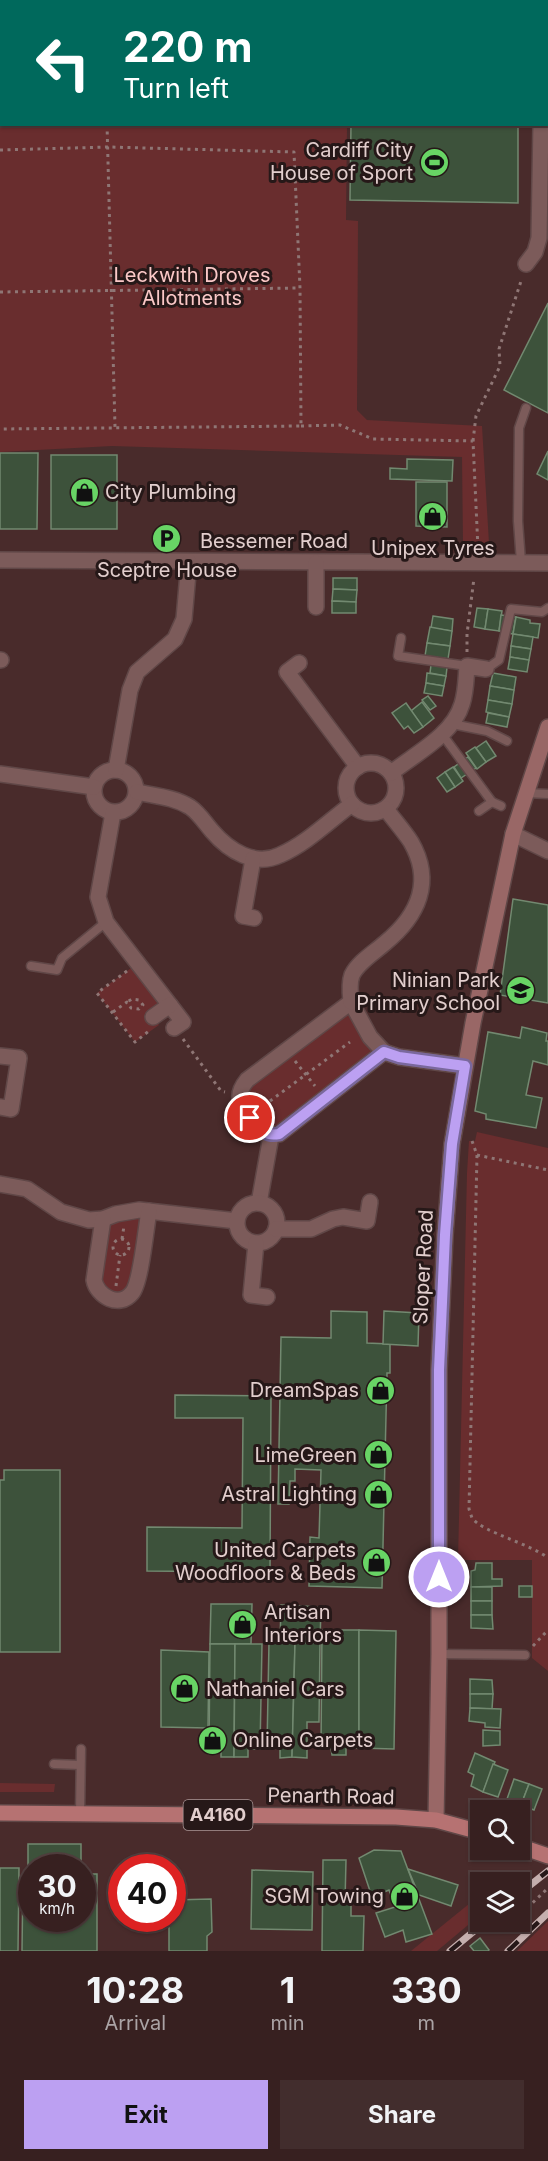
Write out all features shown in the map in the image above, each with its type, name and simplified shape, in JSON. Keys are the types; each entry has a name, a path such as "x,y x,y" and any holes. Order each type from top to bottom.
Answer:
{"main road":[{"name":"Penarth Road","path":"0,1813 389,1817 436,1820 470,1829"},
{"path":"530,1850 548,1856"}],"street":[{"path":"526,264 535,252 539,238 541,126"},
{"name":"Bessemer Road","path":"0,560 548,563"},
{"path":"116,770 130,690 137,672 175,639 184,619 189,562"},
{"path":"316,563 316,607"},
{"path":"299,663 287,672 358,767"},
{"path":"391,773 447,729 462,705 467,666 486,669"},
{"name":"Sloper Road","path":"436,1820 439,1654 439,1370 452,1144 465,1066 513,834 547,732"},
{"path":"374,763 391,773 396,785 396,794 386,809 368,813 352,804 347,796 346,787 348,779 358,767 374,763"},
{"path":"116,770 130,776 137,792 131,806 113,813 100,806 95,800 94,787 102,775 116,770"},
{"path":"0,774 94,787"},
{"path":"137,792 182,802 193,809 222,841 253,860 264,860 291,850 352,804"},
{"path":"386,809 416,852 420,868 420,897 408,921 358,965 352,974 351,1002 370,1037 384,1052 399,1057 465,1066"},
{"path":"113,813 98,897 106,922 183,1022 174,1028"},
{"path":"513,834 548,851"},
{"path":"253,860 243,916 254,918"},
{"path":"351,1002 247,1080 239,1097 250,1118 262,1131 271,1136 279,1134 384,1052"},
{"path":"153,1017 170,1005"},
{"path":"0,1056 19,1059 11,1109 0,1107"},
{"path":"260,1203 271,1136"},
{"path":"0,1184 27,1189 61,1212 77,1218 103,1219 126,1212 149,1210 237,1221"},
{"path":"276,1229 311,1229 343,1217 367,1221 370,1202"},
{"path":"260,1203 272,1210 277,1222 276,1229 269,1239 256,1243 242,1236 238,1230 237,1221 241,1210 246,1206 260,1203"},
{"path":"103,1219 94,1280 99,1293 114,1300 129,1297 136,1286 149,1210"},
{"path":"256,1243 251,1295 267,1297"}],"lane":[{"path":"521,562 518,521 519,428 526,408"},
{"path":"486,669 499,660 511,609 542,612 548,608"},
{"path":"401,638 398,656 467,666"},
{"path":"447,729 487,731 507,741"},
{"path":"447,729 492,802 501,806"},
{"path":"526,793 548,794"},
{"path":"479,811 492,802"},
{"path":"31,966 57,970 62,958 106,922"},
{"path":"439,1654 525,1655"},
{"path":"80,1813 81,1749"},
{"path":"54,1764 80,1765"}],"path":[{"path":"107,126 115,427"},
{"path":"0,150 108,147 294,152 300,288 301,426"},
{"path":"467,666 467,634 478,563 473,441 476,416 500,366 499,349 526,264"},
{"path":"0,292 300,288"},
{"path":"0,429 340,425 373,439 473,441"},
{"path":"138,963 97,993 135,1042 159,1025 153,1017"},
{"path":"112,1012 127,1002 132,999 140,1000 143,1005 139,1009 131,1008 127,1002"},
{"path":"174,1028 221,1091 239,1097"},
{"path":"270,1101 307,1076 350,1042"},
{"path":"286,1050 326,1098"},
{"path":"472,1141 477,1155 469,1509 472,1518 482,1526 548,1558"},
{"path":"477,1155 548,1170"},
{"path":"122,1239 127,1242 129,1248 126,1253 120,1255 115,1251 114,1246 116,1241 122,1239"},
{"path":"114,1300 120,1255"},
{"path":"525,1655 548,1630"},
{"path":"530,1905 548,1888"}],"green space":[{"name":"Leckwith Droves Allotments","path":"0,126 347,126 346,220 358,221 357,410 367,420 482,426 489,543 463,543 462,457 112,446 0,452"},
{"path":"138,963 170,1005 153,1017 159,1025 135,1042 97,993"},
{"path":"351,1002 384,1052 287,1129 262,1131 241,1089"},
{"path":"477,1132 548,1148 548,1671 532,1658 532,1560 458,1560 467,1173 469,1141 475,1141"},
{"path":"149,1211 133,1292 99,1293 103,1219"},
{"path":"0,1783 55,1784 54,1792 0,1792"},
{"path":"470,1903 470,1923 437,1951 411,1951"},
{"path":"548,1921 548,1951 517,1951"}],"building":[{"name":"Cardiff City House of Sport","path":"351,126 518,126 518,203 350,200"},
{"path":"548,303 548,413 504,390"},
{"path":"548,451 548,480 537,474"},
{"path":"0,453 38,453 37,529 0,529"},
{"name":"City Plumbing","path":"51,455 117,455 117,529 51,529"},
{"path":"407,459 453,460 452,481 390,479 390,468 407,469"},
{"path":"416,482 447,482 447,527 416,526"},
{"path":"333,578 357,578 357,590 333,589"},
{"path":"333,589 357,590 356,602 332,601"},
{"path":"332,601 356,602 356,613 332,613"},
{"path":"477,608 488,609 485,629 474,627"},
{"path":"488,609 502,611 499,631 485,629"},
{"path":"501,615 516,617 513,634 499,631"},
{"path":"433,616 453,619 452,631 431,628"},
{"path":"516,617 530,620 530,623 540,624 538,638 513,634"},
{"path":"430,627 452,631 450,646 427,643"},
{"path":"513,634 533,637 531,649 511,646"},
{"path":"427,643 450,646 448,659 425,656"},
{"path":"511,646 531,649 529,660 510,657"},
{"path":"432,657 448,659 446,676 430,673"},
{"path":"510,657 529,660 527,672 508,669"},
{"path":"427,673 446,676 444,686 426,683"},
{"path":"493,673 516,677 514,690 490,686"},
{"path":"426,683 444,686 442,696 424,693"},
{"path":"490,686 514,690 512,704 488,700"},
{"path":"428,696 436,706 430,710 422,700"},
{"path":"488,700 512,704 509,717 486,712"},
{"path":"422,702 434,718 423,727 411,711"},
{"path":"406,703 423,727 414,733 408,726 404,729 392,713"},
{"path":"488,713 509,717 507,727 486,723"},
{"path":"486,741 496,756 486,762 476,748"},
{"path":"475,747 486,762 477,769 466,753"},
{"path":"468,757 476,768 461,778 454,767"},
{"path":"453,767 463,781 455,787 445,772"},
{"path":"445,772 455,787 447,792 437,778"},
{"path":"513,899 548,905 548,1003 500,995"},
{"path":"522,1027 547,1033 548,1065 533,1061 526,1095 542,1098 536,1128 486,1119 486,1114 475,1111 488,1032 520,1038"},
{"path":"331,1311 367,1312 367,1343 390,1344 390,1373 387,1373 382,1588 309,1586 310,1537 319,1538 321,1470 295,1469 295,1481 290,1481 289,1504 278,1504 281,1337 331,1338"},
{"path":"384,1311 419,1313 418,1346 383,1344"},
{"path":"175,1395 271,1396 270,1572 147,1571 147,1527 242,1528 243,1418 175,1418"},
{"path":"4,1470 60,1470 60,1652 0,1652 0,1480 4,1480"},
{"path":"476,1563 492,1563 492,1579 502,1579 502,1586 471,1587 471,1571 475,1570"},
{"path":"519,1586 532,1586 532,1597 519,1597"},
{"path":"471,1587 492,1587 492,1601 471,1601"},
{"path":"471,1601 492,1601 492,1615 471,1615"},
{"path":"211,1604 252,1604 251,1644 210,1644"},
{"path":"281,1605 321,1607 320,1643 280,1642"},
{"path":"471,1615 492,1615 493,1629 471,1628"},
{"path":"322,1630 359,1630 359,1748 346,1748 346,1755 332,1755 331,1748 321,1747"},
{"path":"359,1630 396,1631 394,1749 359,1748"},
{"path":"269,1642 295,1643 292,1757 280,1758 280,1746 267,1746"},
{"path":"295,1643 320,1643 319,1722 307,1722 307,1758 292,1757"},
{"path":"210,1644 235,1644 234,1757 221,1757 221,1748 209,1748"},
{"path":"235,1644 262,1644 260,1749 248,1749 248,1757 234,1757"},
{"name":"Nathaniel Cars","path":"161,1650 209,1652 208,1728 161,1727"},
{"path":"470,1679 492,1680 493,1694 470,1694"},
{"path":"470,1694 493,1694 492,1709 470,1708"},
{"path":"470,1708 501,1709 500,1728 485,1727 485,1723 469,1721"},
{"path":"483,1730 500,1731 500,1745 483,1746"},
{"path":"475,1753 495,1762 483,1792 471,1786 474,1775 468,1772"},
{"path":"493,1764 508,1770 498,1797 483,1792"},
{"path":"514,1779 529,1784 523,1800 507,1799"},
{"path":"529,1784 542,1789 534,1810 530,1808 530,1800 523,1800"},
{"path":"28,1844 81,1844 81,1854 28,1854"},
{"name":"SGM Towing","path":"374,1850 401,1851 432,1934 406,1942 403,1930 385,1937 376,1913 395,1907 389,1890 372,1897 359,1858"},
{"path":"323,1860 346,1860 345,1903 351,1903 351,1916 364,1916 363,1951 322,1951"},
{"path":"0,1868 18,1868 18,1951 0,1951"},
{"path":"408,1869 458,1885 451,1906 419,1895"},
{"path":"252,1870 313,1872 312,1930 251,1929"},
{"path":"97,1874 97,1951 22,1951 22,1932 96,1932"},
{"path":"211,1899 212,1932 207,1936 207,1951 169,1951 169,1932 186,1932 186,1900"},
{"path":"480,1938 488,1951 474,1951 470,1946"}],"railway":[{"path":"530,1885 548,1871"},
{"path":"508,1951 548,1913"},
{"path":"450,1951 473,1932"}],"place":[{"name":"Cardiff City House of Sport","path":"434,162"},
{"name":"City Plumbing","path":"84,492"},
{"name":"Unipex Tyres","path":"433,517"},
{"name":"Sceptre House","path":"167,539"},
{"name":"Ninian Park Primary School","path":"521,991"},
{"name":"DreamSpas","path":"380,1390"},
{"name":"LimeGreen","path":"378,1455"},
{"name":"Astral Lighting","path":"378,1494"},
{"name":"United Carpets Woodfloors & Beds","path":"377,1562"},
{"name":"Artisan Interiors","path":"243,1624"},
{"name":"Nathaniel Cars","path":"185,1689"},
{"name":"Online Carpets","path":"212,1740"},
{"name":"SGM Towing","path":"405,1896"}],"route":[{"path":"250,1118 262,1131 271,1136 279,1134 384,1052 399,1057 465,1066 452,1144 445,1235 439,1370 439,1577"}]}
